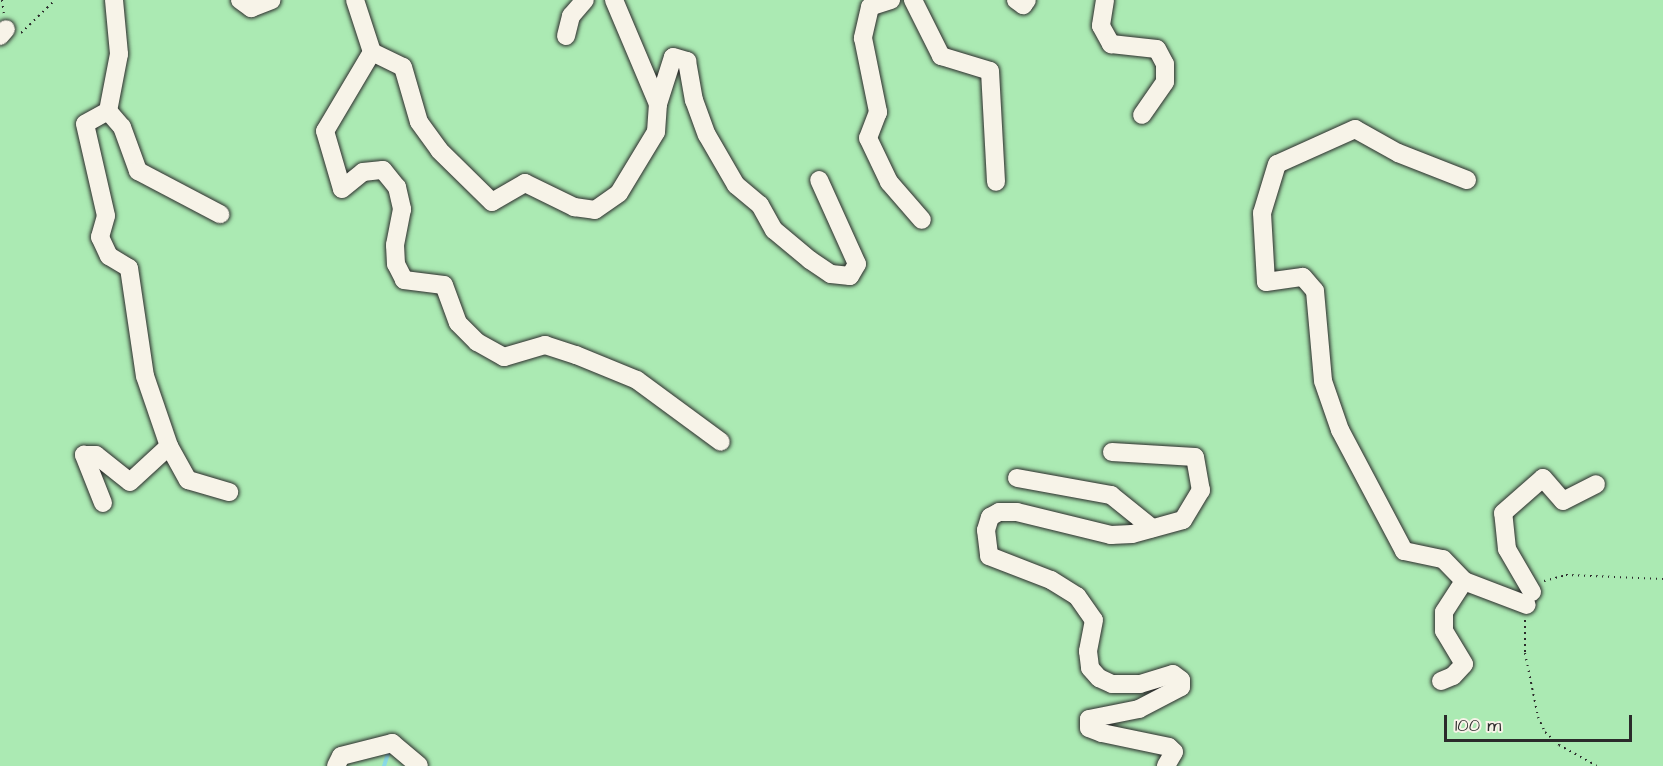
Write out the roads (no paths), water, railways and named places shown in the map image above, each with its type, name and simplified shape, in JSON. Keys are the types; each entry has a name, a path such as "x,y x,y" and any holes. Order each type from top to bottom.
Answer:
{"lane":[{"path":"114,0 119,54 108,111 85,124 106,216 100,237 110,256 129,268 145,376 169,446 188,480 229,492"},
{"path":"240,0 251,8 272,0"},
{"path":"356,0 372,52 404,67 419,122 439,150 492,202 525,183 574,207 595,210 620,193 656,132 658,104 673,57 687,61 694,100 707,135 736,184 760,205 774,230 810,260 831,274 850,276 857,264 819,180"},
{"path":"566,36 571,16 585,0"},
{"path":"614,0 658,104"},
{"path":"891,0 870,7 863,38 878,112 868,138 889,182 922,220"},
{"path":"913,0 941,56 990,71 989,103 996,182"},
{"path":"1016,0 1023,5 1027,0"},
{"path":"1104,0 1101,26 1111,44 1157,49 1165,64 1165,82 1142,115"},
{"path":"372,52 325,131 342,189 363,172 383,170 397,187 402,209 396,254 404,280 444,285 458,323 477,342 504,357 545,345 576,355 638,380 721,442"},
{"path":"108,111 122,127 138,171 220,214"},
{"path":"1467,180 1398,153 1355,129 1277,164 1262,213 1266,282 1303,277 1315,291 1323,381 1340,430 1372,495 1404,551 1443,559 1464,581 1529,598 1507,549 1503,513 1543,478 1563,501 1596,484"},
{"path":"103,503 84,455 96,455 130,482 169,446"},
{"path":"1112,452 1195,457 1201,490 1183,520 1111,535 1017,512 999,512 990,517 986,530 989,556 1051,580 1077,596 1094,620 1088,651 1090,668 1099,678 1112,684 1140,684 1173,674 1181,680 1181,687 1139,709 1089,719 1089,728 1102,733 1169,747 1174,752 1166,766"},
{"path":"1017,478 1111,495 1152,528"},
{"path":"1441,681 1453,676 1464,664 1444,630 1444,612 1464,581"},
{"path":"336,766 341,756 392,743 419,766"}],"waterway":[{"path":"384,766 389,751"}]}
